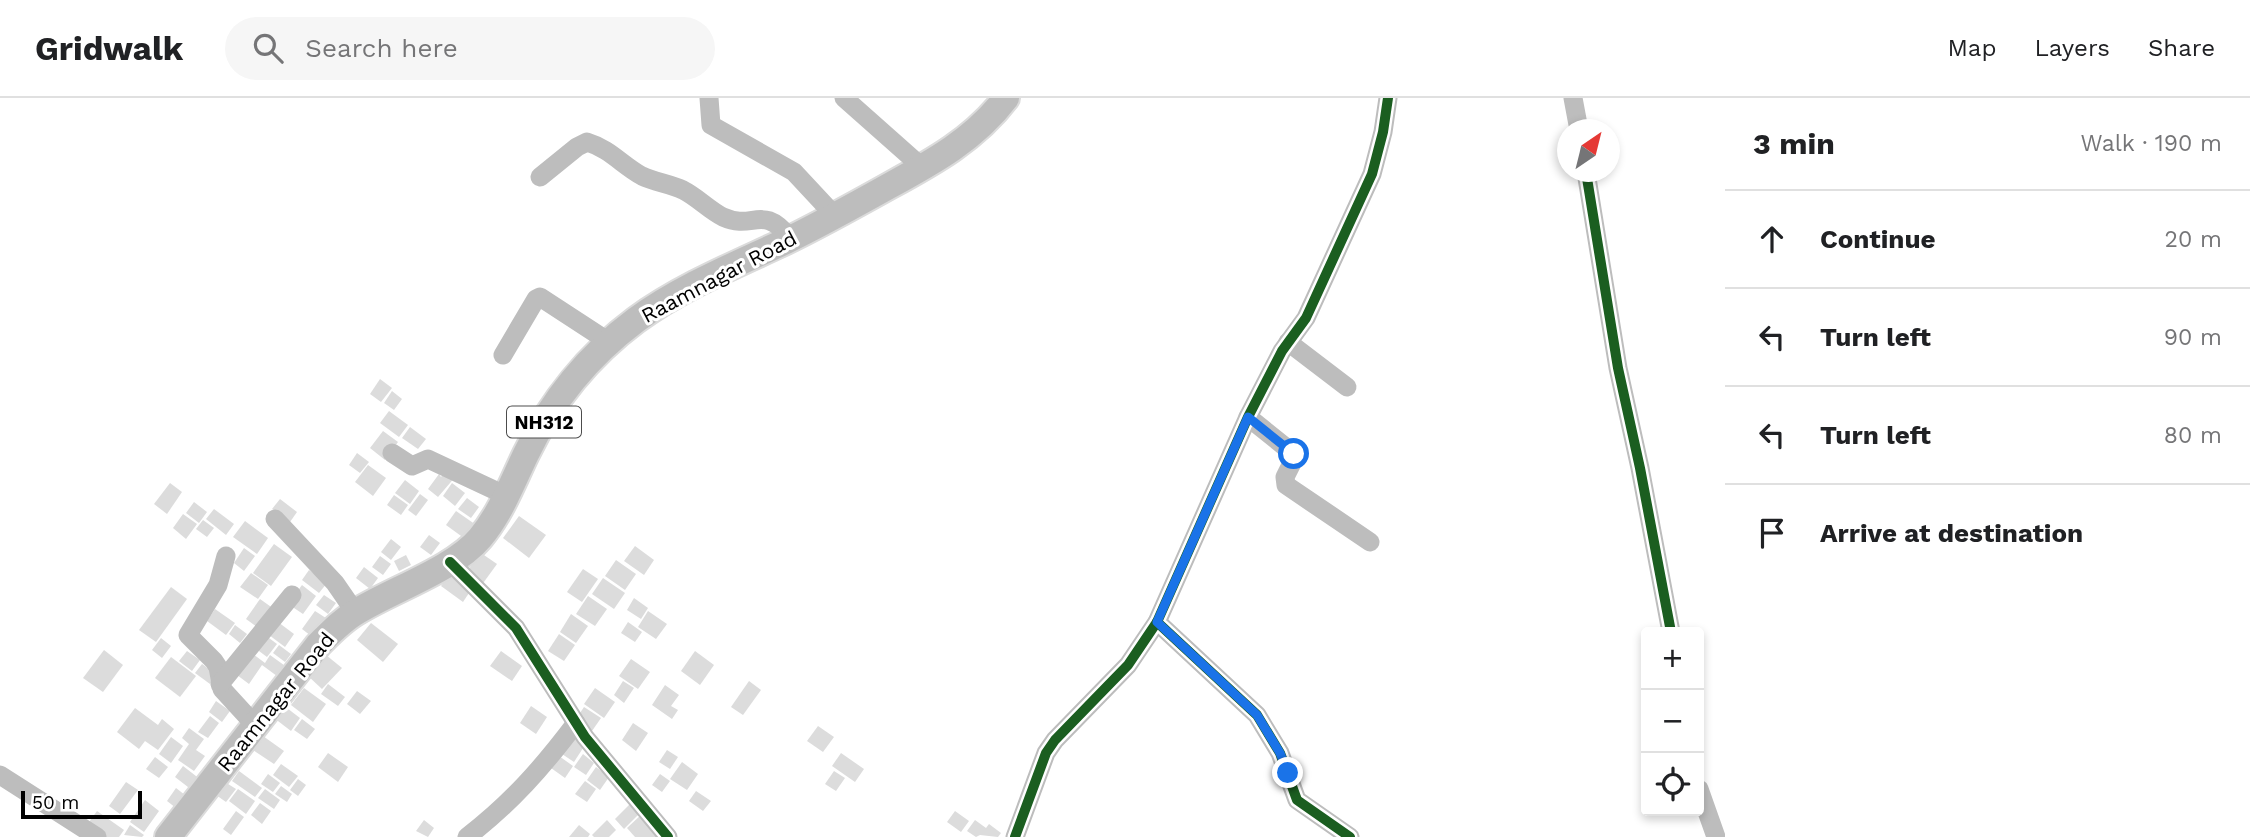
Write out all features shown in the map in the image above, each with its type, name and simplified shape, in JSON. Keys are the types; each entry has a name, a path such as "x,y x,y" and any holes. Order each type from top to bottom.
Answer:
{"highway":[{"name":"Raamnagar Road","path":"168,837 318,645 355,612 450,562 478,540 495,519 526,453 555,405 584,367 609,342 637,319 714,275 835,216 923,167 962,143 985,124 1006,98"}],"street":[{"path":"709,98 711,125 794,172 835,216"},
{"path":"844,98 923,167"},
{"path":"1014,837 1046,753 1055,740 1128,665 1157,622 1248,417 1288,342 1306,318 1372,174 1383,132 1388,98"},
{"path":"1573,98 1577,119"},
{"path":"540,177 587,142 607,149 643,177 686,191 721,216 744,221 764,218 772,220 790,239"},
{"path":"1589,182 1618,368 1670,627"},
{"path":"503,355 536,299 540,297 609,342"},
{"path":"1288,342 1346,387"},
{"path":"1248,417 1294,454 1285,477 1286,485 1370,542"},
{"path":"392,453 412,466 428,459 507,496"},
{"path":"275,519 335,583 355,612"},
{"path":"226,556 218,585 188,633 189,638 216,664 225,694 255,725"},
{"path":"450,562 516,628 576,723 611,770 668,837"},
{"path":"220,684 292,594"},
{"path":"1157,622 1257,715 1280,753 1297,800 1350,837"},
{"path":"467,837 523,789 576,723"},
{"path":"0,775 97,837"},
{"path":"1704,803 1716,837"}],"building":[{"path":"380,379 392,388 381,402 370,394"},
{"path":"392,391 402,399 394,410 384,403"},
{"path":"389,411 408,425 399,437 380,423"},
{"path":"410,427 426,439 418,449 402,438"},
{"path":"383,431 398,442 385,460 370,448"},
{"path":"357,453 369,462 360,473 349,465"},
{"path":"368,465 386,478 373,496 355,482"},
{"path":"447,469 456,476 438,497 428,489 439,474 441,477"},
{"path":"405,480 419,491 410,504 395,493"},
{"path":"170,483 182,492 167,514 154,504"},
{"path":"452,483 465,493 455,506 443,496"},
{"path":"420,494 428,500 416,516 408,510"},
{"path":"394,495 408,505 401,515 387,505"},
{"path":"467,498 479,507 471,518 458,509"},
{"path":"280,499 297,512 290,522 272,509"},
{"path":"194,502 207,512 199,523 186,513"},
{"path":"214,509 234,524 226,535 206,519"},
{"path":"456,511 479,527 468,541 446,525"},
{"path":"183,514 197,524 186,539 173,528"},
{"path":"519,516 546,535 529,558 503,538"},
{"path":"203,520 214,528 207,537 196,529"},
{"path":"245,521 268,538 257,554 233,537"},
{"path":"429,535 440,543 431,555 420,547"},
{"path":"391,539 401,547 391,560 381,552"},
{"path":"274,544 292,557 271,586 253,573"},
{"path":"635,546 654,560 644,575 624,561"},
{"path":"244,548 255,556 244,571 234,563"},
{"path":"481,553 497,564 481,586 465,574"},
{"path":"406,555 411,565 399,571 394,561"},
{"path":"380,556 391,564 383,575 372,567"},
{"path":"616,560 636,574 625,590 605,576"},
{"path":"364,567 378,578 370,589 356,578"},
{"path":"583,569 598,579 582,602 567,592"},
{"path":"309,570 327,583 319,593 302,580"},
{"path":"251,573 268,585 258,599 240,587"},
{"path":"450,574 471,590 463,602 441,586"},
{"path":"603,578 625,593 614,609 592,594"},
{"path":"302,585 316,596 303,614 288,604"},
{"path":"171,587 187,599 156,642 139,630"},
{"path":"324,595 336,603 328,614 316,605"},
{"path":"588,596 607,609 595,626 576,614"},
{"path":"634,598 648,608 641,619 627,610"},
{"path":"260,599 274,609 260,629 246,619"},
{"path":"215,609 235,623 226,635 207,621"},
{"path":"315,611 329,620 315,639 302,629"},
{"path":"648,611 667,624 656,639 638,627"},
{"path":"571,614 588,626 576,643 560,632"},
{"path":"274,619 294,634 285,647 265,632"},
{"path":"628,622 642,632 635,642 621,633"},
{"path":"371,623 398,644 383,662 357,640"},
{"path":"235,625 247,634 240,643 229,634"},
{"path":"559,634 575,645 564,661 548,651"},
{"path":"265,635 277,644 267,657 255,648"},
{"path":"161,638 171,646 162,658 152,650"},
{"path":"279,645 291,654 285,662 273,653"},
{"path":"104,650 123,665 103,692 83,678"},
{"path":"187,651 200,660 192,671 179,661"},
{"path":"249,651 265,663 270,655 288,668 281,679 262,665 249,684 233,672"},
{"path":"501,651 522,666 512,681 490,666"},
{"path":"695,651 714,665 700,685 681,671"},
{"path":"326,655 342,668 322,689 307,675"},
{"path":"171,657 196,676 180,697 155,678"},
{"path":"631,659 650,672 638,689 619,676"},
{"path":"202,664 217,675 210,684 195,673"},
{"path":"623,681 634,688 624,703 614,695"},
{"path":"749,681 761,690 743,715 731,707"},
{"path":"328,684 345,697 338,706 321,694"},
{"path":"665,685 679,695 671,706 678,710 672,719 652,705"},
{"path":"304,688 326,704 313,722 291,705"},
{"path":"595,688 615,702 604,718 584,704"},
{"path":"357,691 371,701 360,714 347,704"},
{"path":"216,701 230,711 222,722 209,712"},
{"path":"283,705 300,718 291,731 274,718"},
{"path":"531,706 547,717 536,734 520,723"},
{"path":"584,707 601,718 592,731 576,719"},
{"path":"135,708 158,725 162,719 174,729 158,750 145,741 139,749 117,732"},
{"path":"210,716 219,723 208,738 198,732"},
{"path":"302,719 315,729 307,739 294,730"},
{"path":"633,723 648,733 636,751 622,740"},
{"path":"818,726 834,737 823,752 807,741"},
{"path":"189,728 204,739 196,750 205,756 194,771 178,760 189,744 182,738"},
{"path":"263,736 284,751 274,764 253,750"},
{"path":"171,737 183,746 171,763 159,754"},
{"path":"574,737 585,745 574,762 562,754"},
{"path":"667,750 678,757 670,769 659,762"},
{"path":"328,753 348,767 338,782 318,767"},
{"path":"841,753 864,769 855,782 832,766"},
{"path":"583,754 594,763 586,775 574,767"},
{"path":"559,756 573,766 565,778 551,768"},
{"path":"155,757 168,767 159,778 146,769"},
{"path":"682,762 698,774 687,790 670,779"},
{"path":"281,764 298,776 289,787 273,775"},
{"path":"183,766 205,783 197,794 175,777"},
{"path":"596,767 609,777 600,790 587,780"},
{"path":"239,771 262,788 255,797 232,781"},
{"path":"834,771 845,778 836,791 825,784"},
{"path":"268,774 280,783 273,792 261,784"},
{"path":"660,774 670,781 662,792 652,785"},
{"path":"298,779 306,785 298,796 290,790"},
{"path":"585,781 596,789 587,802 575,794"},
{"path":"126,782 138,790 120,814 109,806"},
{"path":"225,782 236,789 226,802 216,795"},
{"path":"281,786 292,794 287,802 275,794"},
{"path":"176,788 185,795 176,808 167,801"},
{"path":"238,789 255,801 246,814 229,801"},
{"path":"265,789 280,800 274,809 258,798"},
{"path":"696,791 711,801 703,811 689,801"},
{"path":"145,800 159,811 144,832 130,822"},
{"path":"260,803 271,811 262,824 251,815"},
{"path":"630,804 640,813 624,829 615,819"},
{"path":"97,811 124,830 119,837 105,837 87,825"},
{"path":"236,811 244,817 231,835 223,829"},
{"path":"955,811 969,821 961,832 947,822"},
{"path":"642,814 664,837 635,837 627,828"},
{"path":"424,820 434,828 428,837 416,831"},
{"path":"607,820 616,830 609,837 594,837 592,835"},
{"path":"975,820 986,828 989,824 1001,833 998,837 976,837 967,831"},
{"path":"130,825 144,835 124,835"},
{"path":"579,825 590,834 588,837 569,837"}],"cycle path":[{"path":"1015,837 1046,753 1055,740 1128,665 1157,622 1248,417 1282,351 1306,318 1372,174 1383,132 1388,98"},
{"path":"1588,182 1618,368 1670,627"},
{"path":"450,562 516,628 585,737 668,837"},
{"path":"1157,622 1257,715 1280,753 1297,800 1350,837"}],"route":[{"path":"1288,773 1280,753 1257,715 1157,622 1248,417 1294,454"}]}
